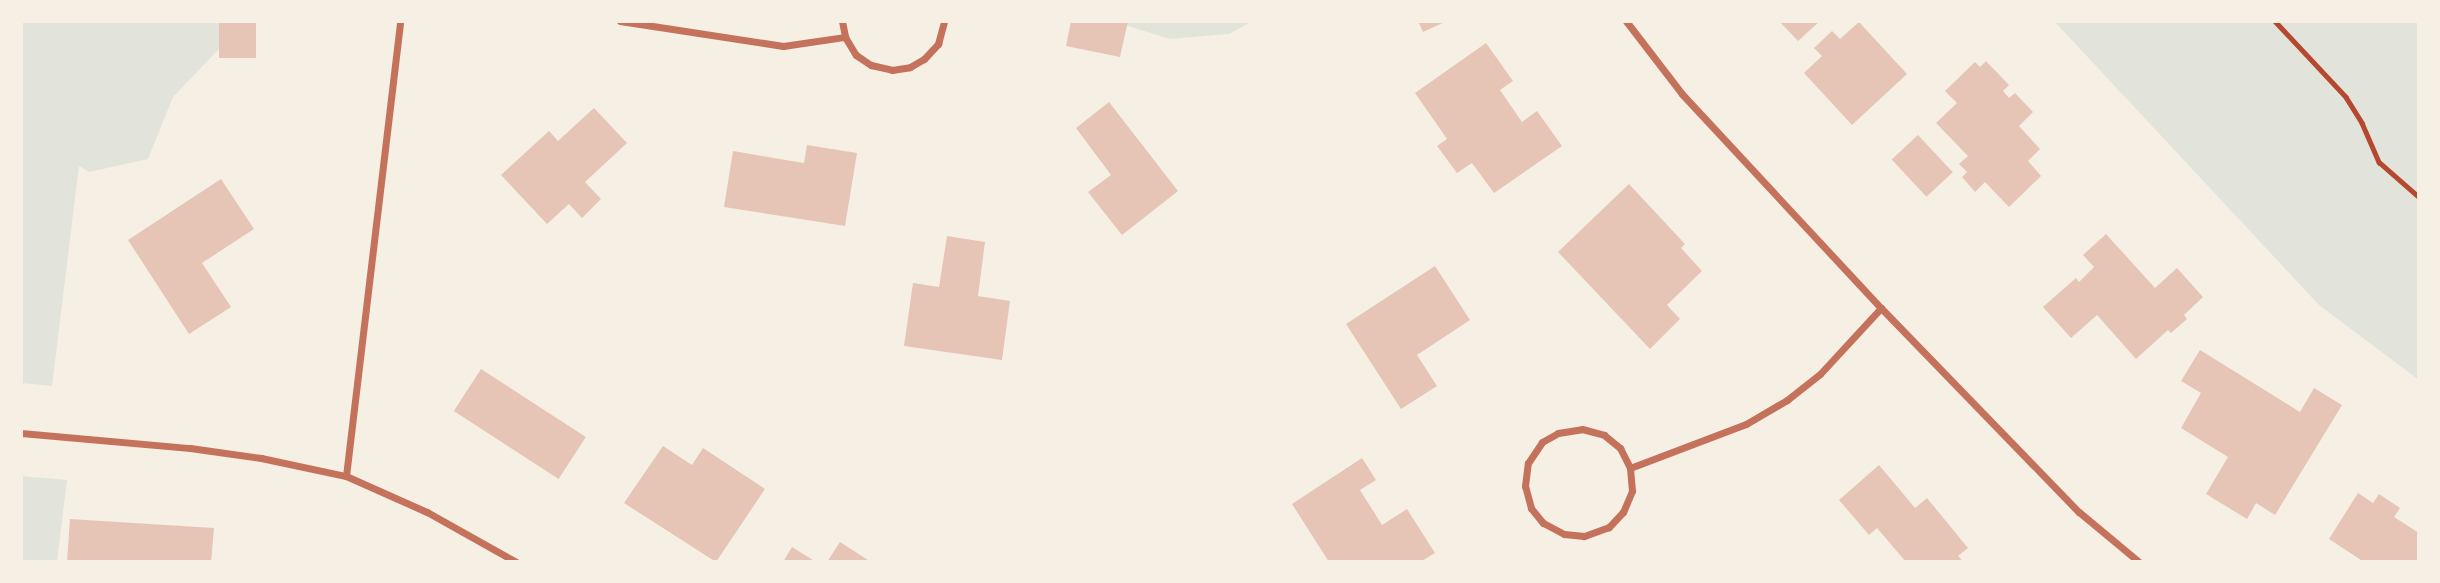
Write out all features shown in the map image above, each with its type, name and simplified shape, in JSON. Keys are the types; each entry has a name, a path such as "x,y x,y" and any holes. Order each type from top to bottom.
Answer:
{"street":[{"path":"346,476 400,21"},
{"path":"620,21 783,46 845,37"},
{"path":"842,21 845,37 856,55 871,65 892,70 910,67 925,59 938,44 944,21"},
{"path":"1626,21 1682,94 1881,308 2079,512 2139,562"},
{"path":"1630,468 1746,424 1787,400 1819,374 1881,308"},
{"path":"1582,429 1604,435 1620,448 1630,468 1632,491 1623,512 1609,527 1584,536 1564,534 1543,523 1531,509 1525,486 1528,463 1542,442 1558,432 1582,429"},
{"path":"21,433 190,448 261,458 346,476 427,512 516,562"}],"path":[{"path":"2274,21 2346,97 2362,123 2379,162 2419,197"}],"shaded area":[{"path":"21,21 246,21 173,97 148,159 89,172 79,166 52,386 21,383"},
{"path":"1112,21 1253,21 1229,34 1170,39"},
{"path":"2054,21 2419,21 2419,380 2319,305"},
{"path":"21,476 67,480 57,562 21,562"}],"building":[{"path":"219,21 256,21 256,58 219,58"},
{"path":"1071,21 1128,21 1120,57 1066,46"},
{"path":"1418,21 1447,21 1423,32"},
{"path":"1779,21 1820,21 1798,41"},
{"path":"1859,22 1907,74 1852,125 1804,73 1822,56 1814,48 1832,31 1840,39"},
{"path":"1486,43 1513,81 1500,90 1522,122 1537,111 1562,146 1494,193 1472,163 1457,173 1437,146 1447,139 1415,93"},
{"path":"1986,61 2009,85 2003,91 2009,98 2015,93 2033,112 2019,126 2040,149 2028,161 2041,176 2009,207 1985,182 1975,192 1962,177 1967,172 1959,164 1968,156 1936,123 1957,103 1945,91 1975,62 1980,67"},
{"path":"1109,102 1178,191 1122,235 1088,192 1111,175 1076,128"},
{"path":"594,108 627,143 585,182 601,199 582,218 569,204 547,224 501,175 549,131 558,141"},
{"path":"1918,135 1953,172 1926,197 1892,160"},
{"path":"807,145 857,153 845,226 724,207 733,151 804,163"},
{"path":"221,179 254,229 202,263 231,307 189,334 128,240"},
{"path":"1629,184 1685,244 1681,248 1702,271 1667,305 1680,319 1650,349 1558,252"},
{"path":"2106,234 2155,288 2177,268 2203,297 2184,315 2187,319 2171,333 2168,330 2136,359 2097,315 2071,338 2043,307 2076,278 2079,282 2094,267 2083,255"},
{"path":"947,236 985,242 978,296 1010,301 1002,360 904,346 913,283 939,287"},
{"path":"1435,266 1470,320 1417,355 1437,386 1401,409 1346,324"},
{"path":"2200,350 2300,412 2314,388 2342,405 2275,515 2256,503 2247,519 2206,494 2228,457 2181,428 2201,393 2181,381"},
{"path":"481,369 586,437 559,479 454,411"},
{"path":"663,446 692,465 703,448 765,489 716,562 624,503"},
{"path":"1362,458 1376,480 1360,490 1382,525 1407,509 1435,553 1420,562 1329,562 1292,504"},
{"path":"1879,465 1915,508 1927,498 1968,548 1958,556 1964,562 1906,562 1877,528 1869,535 1839,500"},
{"path":"2358,493 2373,503 2379,494 2400,508 2394,517 2419,533 2419,562 2364,562 2329,539"},
{"path":"70,519 214,528 211,562 67,562"},
{"path":"840,542 871,562 827,562"},
{"path":"792,547 816,562 783,562"}]}
